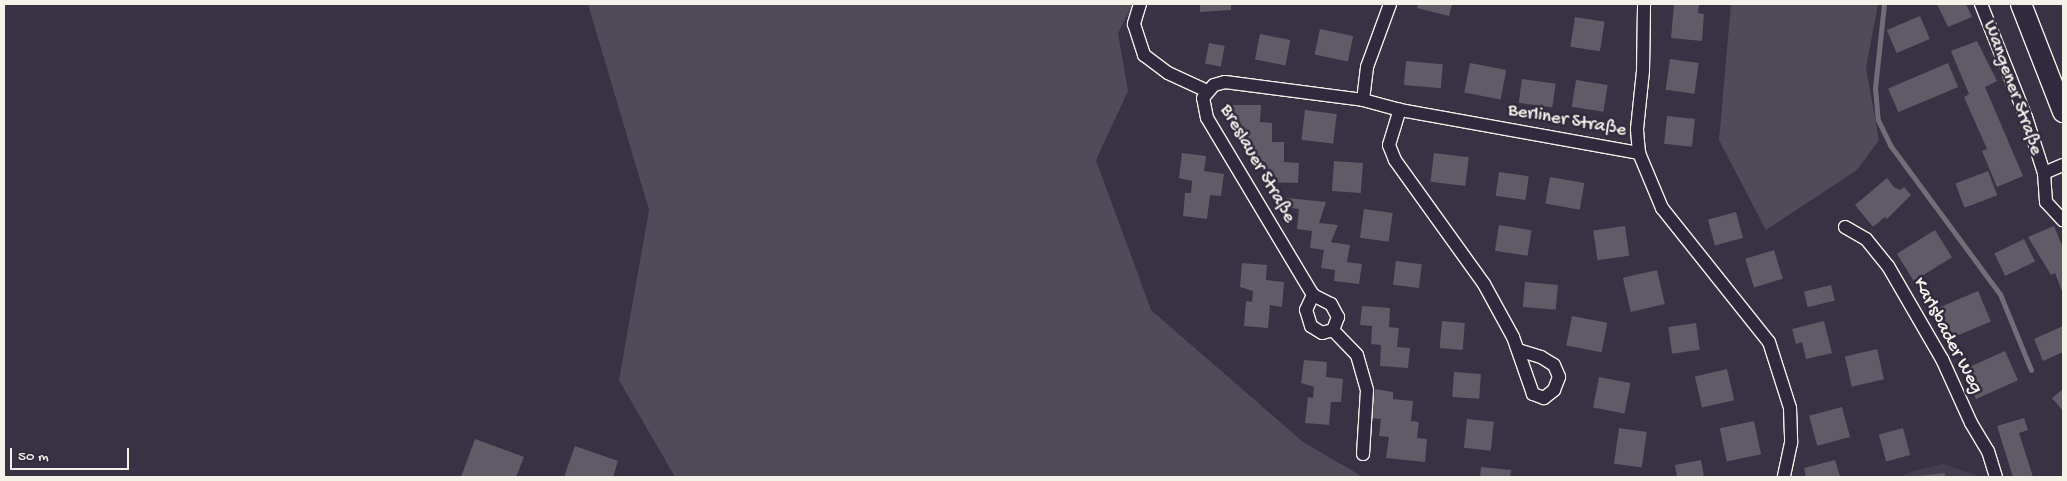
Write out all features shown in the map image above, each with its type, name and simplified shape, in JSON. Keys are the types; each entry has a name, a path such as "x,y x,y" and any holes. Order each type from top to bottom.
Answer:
{"main road":[{"name":"Wangener Straße","path":"2020,4 2063,112"}],"street":[{"path":"1140,4 1134,24 1144,54 1168,73 1207,91"},
{"path":"1363,100 1367,68 1390,4"},
{"path":"1639,153 1637,129 1643,71 1644,4"},
{"name":"Wangener Straße","path":"1981,4 2008,66 2044,173 2046,202 2063,220"},
{"name":"Breslauer Straße","path":"1333,330 1338,317 1331,304 1313,295 1202,107 1207,91 1214,85 1226,82 1363,100 1400,110"},
{"path":"1400,110 1389,146 1395,160 1484,284 1518,350"},
{"name":"Berliner Straße","path":"1400,110 1639,153 1662,208 1769,342 1790,408 1791,443 1784,477"},
{"name":"Wangener Straße","path":"2044,173 2063,165"},
{"name":"Karlsbader Weg","path":"1846,227 1866,239 1888,266 1942,359 1971,423 1988,451 1996,477"},
{"path":"1313,295 1306,310 1311,326 1322,333 1333,330 1357,355 1364,374 1367,390 1363,454"}],"shaded area":[{"path":"588,4 1133,4 1118,33 1128,91 1096,160 1151,310 1303,442 1363,477 675,477 619,380 649,210"},
{"path":"1731,4 1878,4 1866,68 1879,140 1857,170 1766,230 1719,140"},
{"path":"1943,464 1981,477 1900,477 1913,471"}],"building":[{"path":"1193,4 1231,4 1231,10 1200,12 1200,5"},
{"path":"1418,4 1452,4 1449,16 1417,8"},
{"path":"1674,4 1699,4 1698,13 1704,14 1702,41 1671,38"},
{"path":"1937,4 1966,4 1972,17 1948,27"},
{"path":"1920,16 1930,39 1897,53 1887,30"},
{"path":"1575,17 1605,22 1600,51 1570,47"},
{"path":"1320,29 1353,36 1348,62 1315,54"},
{"path":"1260,34 1290,40 1285,65 1255,60"},
{"path":"1977,41 1997,81 1985,87 2023,176 1997,187 1982,151 1987,149 1964,97 1969,94 1951,51"},
{"path":"1209,43 1225,46 1221,67 1205,64"},
{"path":"1670,59 1699,63 1694,94 1666,90"},
{"path":"1406,61 1443,64 1441,88 1404,85"},
{"path":"1470,63 1506,70 1501,100 1464,92"},
{"path":"1948,63 1958,87 1898,112 1888,88"},
{"path":"1522,79 1556,84 1552,107 1519,103"},
{"path":"1576,80 1608,85 1603,112 1572,107"},
{"path":"1231,105 1261,105 1260,122 1272,123 1272,142 1284,142 1284,162 1299,163 1298,183 1265,182 1266,162 1251,161 1251,141 1238,141 1239,122 1231,121"},
{"path":"1305,110 1337,114 1333,144 1301,140"},
{"path":"1667,116 1695,119 1692,147 1664,144"},
{"path":"1182,153 1206,156 1204,171 1224,174 1221,196 1210,195 1207,219 1183,216 1185,193 1191,193 1192,181 1179,178"},
{"path":"1434,153 1469,157 1465,186 1430,182"},
{"path":"1334,161 1363,163 1361,193 1332,191"},
{"path":"1988,171 1997,195 1965,208 1955,184"},
{"path":"1499,172 1529,176 1525,200 1496,196"},
{"path":"1550,177 1584,183 1580,210 1545,204"},
{"path":"1887,178 1894,187 1900,190 1904,187 1911,195 1887,219 1885,217 1873,227 1855,205"},
{"path":"1287,198 1326,202 1319,223 1338,225 1331,242 1350,245 1347,262 1362,264 1359,284 1334,281 1335,270 1321,268 1324,250 1310,248 1312,231 1297,229 1299,209 1286,207"},
{"path":"1364,209 1393,213 1389,242 1360,238"},
{"path":"1736,212 1743,238 1715,246 1708,220"},
{"path":"1499,225 1532,230 1528,256 1495,251"},
{"path":"1625,226 1629,256 1597,260 1593,230"},
{"path":"2054,226 2063,248 2063,294 2055,273 2051,275 2028,237"},
{"path":"1935,230 1952,257 1914,281 1897,254"},
{"path":"2024,239 2035,261 2005,276 1994,253"},
{"path":"1774,250 1783,279 1754,287 1745,259"},
{"path":"1396,261 1422,264 1419,288 1393,285"},
{"path":"1242,263 1267,265 1266,280 1284,282 1282,307 1270,305 1268,328 1244,326 1246,301 1252,302 1253,291 1240,287"},
{"path":"1657,270 1665,304 1631,312 1623,278"},
{"path":"1525,282 1558,285 1556,310 1523,307"},
{"path":"1831,285 1835,301 1808,307 1804,292"},
{"path":"1978,291 1991,321 1949,339 1936,309"},
{"path":"1362,306 1390,308 1389,327 1399,328 1397,347 1410,348 1408,368 1380,366 1381,345 1371,344 1372,326 1360,325"},
{"path":"1572,316 1607,323 1602,352 1566,345"},
{"path":"1442,321 1465,323 1463,350 1440,348"},
{"path":"1824,321 1832,353 1806,359 1802,342 1796,344 1792,329"},
{"path":"1696,323 1700,350 1672,354 1668,327"},
{"path":"2063,326 2063,352 2043,361 2034,339"},
{"path":"1877,349 1884,379 1852,387 1845,356"},
{"path":"2005,351 2018,380 1976,399 1963,370"},
{"path":"1304,360 1327,362 1326,377 1343,379 1341,402 1331,402 1329,425 1305,423 1308,397 1313,398 1314,387 1301,383"},
{"path":"1727,369 1734,400 1702,408 1695,376"},
{"path":"1454,372 1481,374 1479,399 1452,397"},
{"path":"1599,377 1630,383 1624,414 1593,407"},
{"path":"1375,389 1393,392 1393,399 1413,401 1411,421 1419,422 1417,438 1427,439 1425,462 1386,458 1389,437 1379,436 1381,419 1372,418"},
{"path":"2063,389 2063,411 2052,398"},
{"path":"1842,407 1850,437 1817,446 1809,416"},
{"path":"2024,418 2028,430 2019,433 2033,477 2013,477 1997,426"},
{"path":"1467,419 1494,422 1491,451 1464,448"},
{"path":"1754,421 1761,454 1727,462 1720,428"},
{"path":"1619,428 1647,432 1642,468 1614,464"},
{"path":"1903,428 1910,455 1886,462 1879,434"},
{"path":"475,439 524,457 516,477 461,477"},
{"path":"575,446 618,461 613,477 564,477"},
{"path":"1701,460 1704,477 1677,477 1675,465"},
{"path":"1835,460 1840,477 1806,477 1804,468"},
{"path":"1481,467 1511,470 1510,477 1480,477"},
{"path":"1945,473 1945,477 1916,477 1916,476"}],"waterway":[{"path":"1884,4 1875,88 1878,120 1890,145 2000,294 2031,370"}]}
